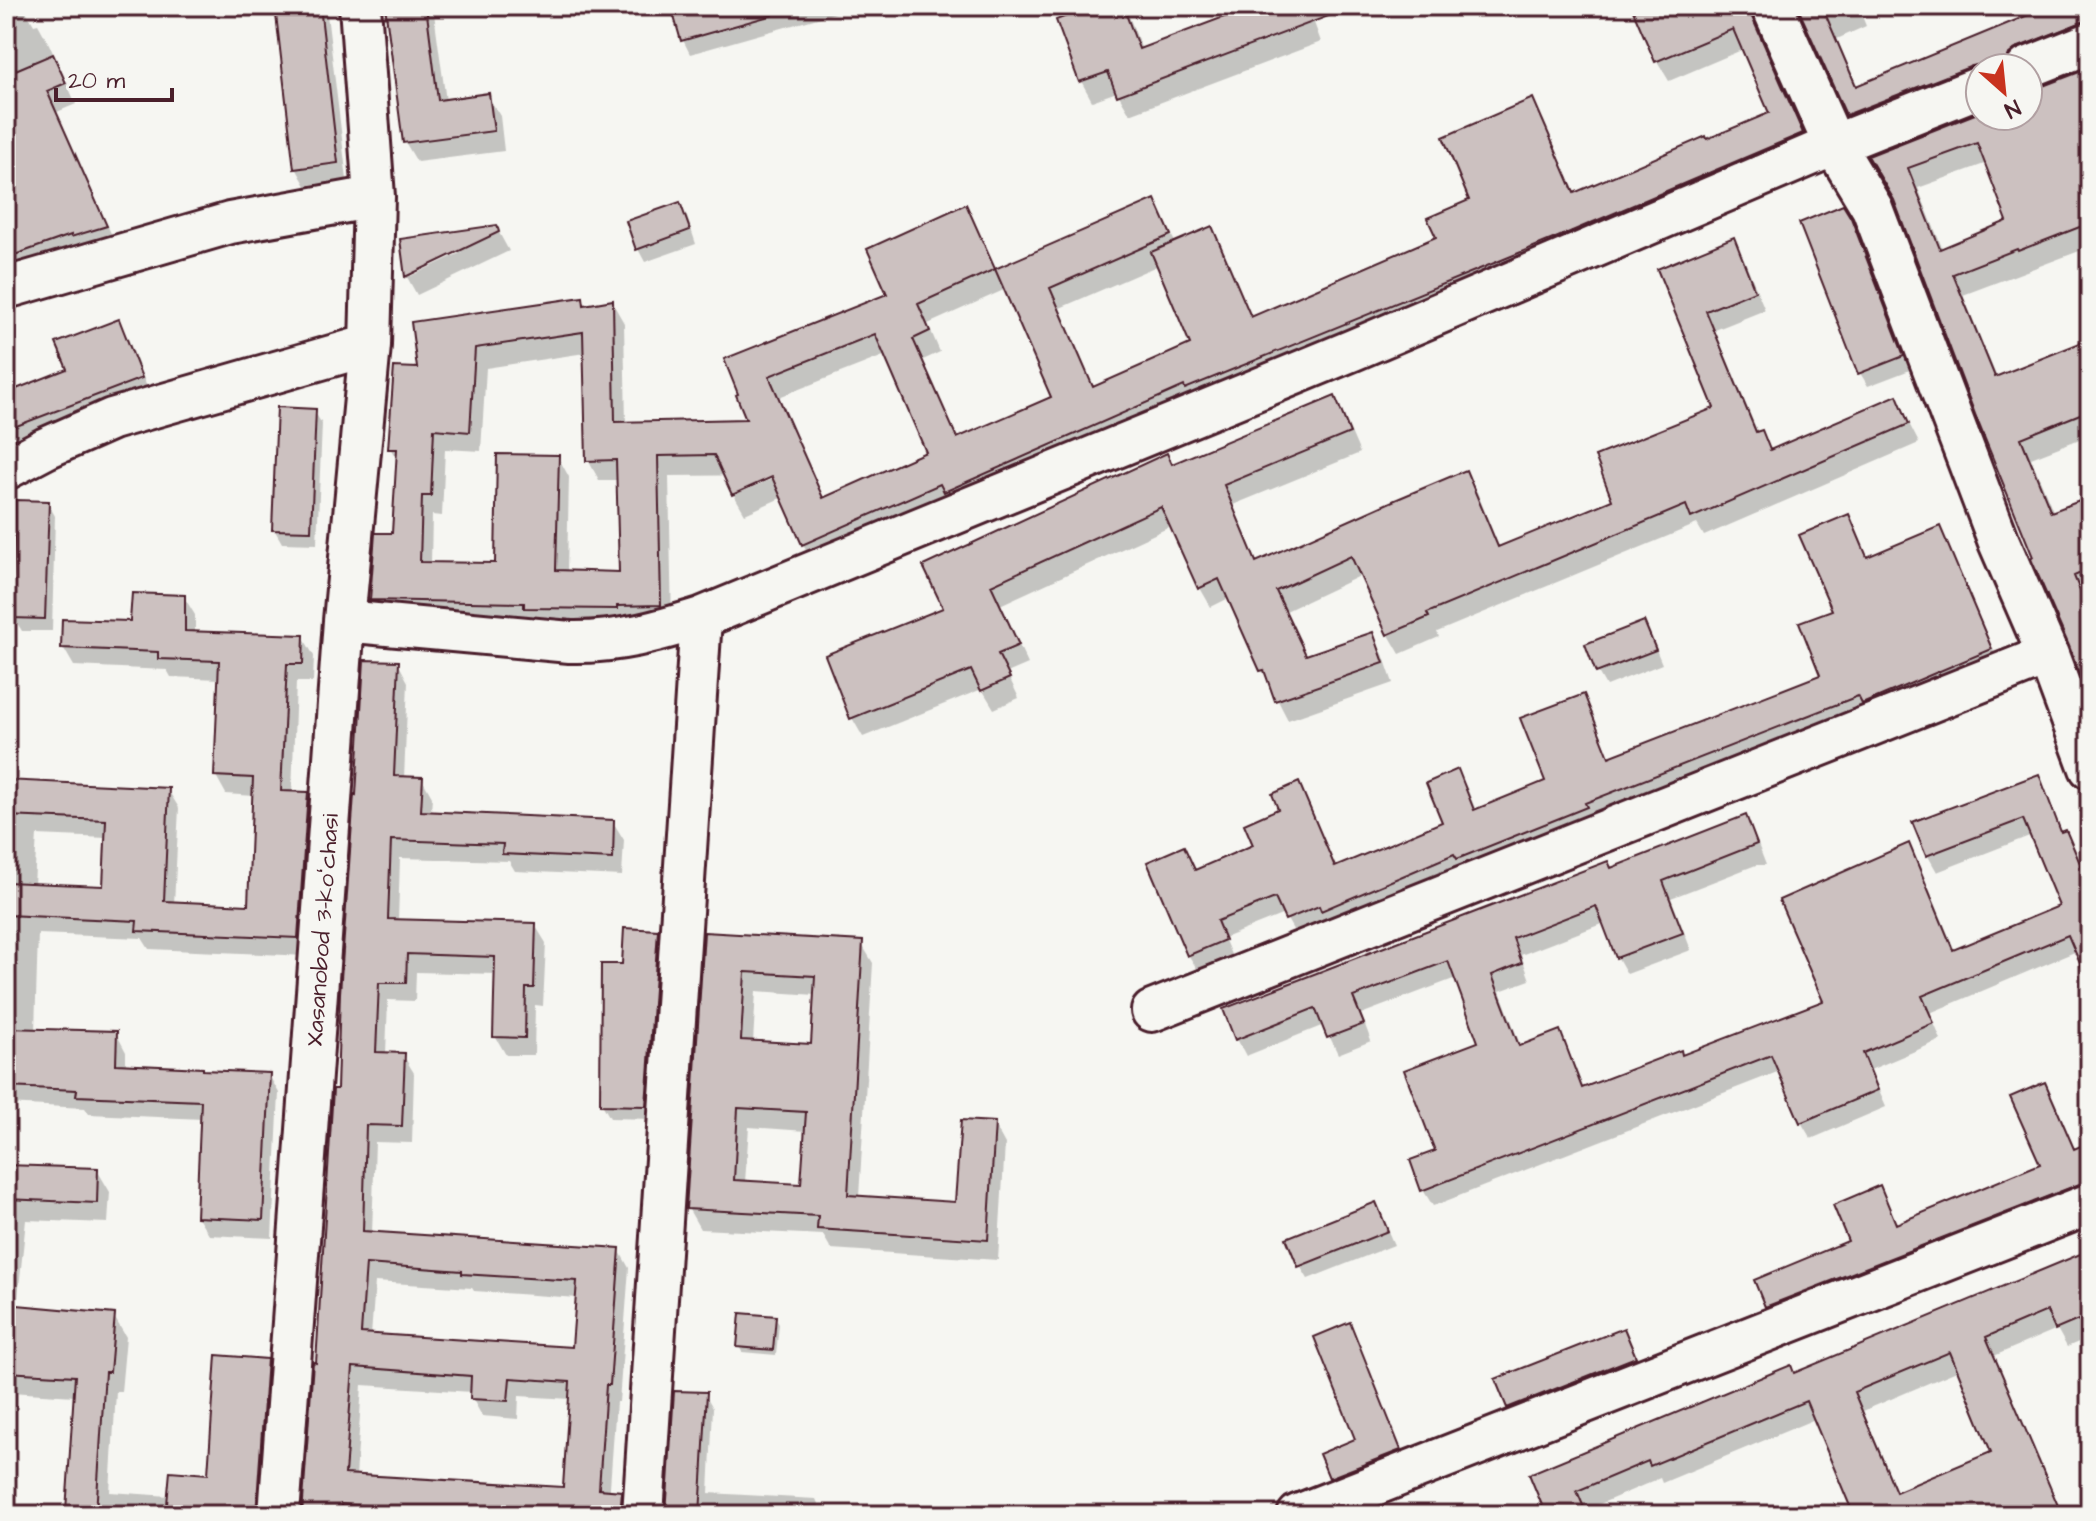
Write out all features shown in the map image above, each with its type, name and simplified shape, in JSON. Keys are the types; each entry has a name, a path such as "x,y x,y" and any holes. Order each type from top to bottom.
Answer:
{"street":[{"name":"Xasanobod 3-koʻchasi","path":"279,1515 344,621 370,345 374,197 360,6"},
{"path":"1772,6 1834,145 1872,208 1999,542 2048,655 2090,768"},
{"path":"2044,61 2090,43"},
{"path":"344,621 600,643 653,633 701,618 1353,350 1834,145 1964,93"},
{"path":"6,284 13,286 230,223 374,197"},
{"path":"6,469 112,419 370,345"},
{"path":"643,1515 701,618"},
{"path":"1152,1011 2048,655"},
{"path":"1298,1515 2090,1204"}],"building":[{"path":"275,6 320,6 338,163 294,169"},
{"path":"385,6 426,6 438,100 489,93 494,131 403,143"},
{"path":"671,6 772,6 773,15 681,41"},
{"path":"1093,6 1123,6 1139,49 1253,6 1346,6 1347,9 1117,96 1108,72 1079,82 1056,20"},
{"path":"1631,6 1749,6 1803,133 1558,237 1185,389 1184,386 944,492 940,484 802,545 772,477 732,495 714,455 658,456 661,605 617,606 617,609 524,608 524,603 370,600 375,533 392,533 397,449 388,449 394,367 417,368 411,322 583,297 584,305 613,300 615,422 746,419 724,359 887,294 867,249 966,204 995,269 1155,199 1171,235 1050,288 1093,387 1190,344 1151,252 1212,226 1251,317 1436,237 1427,218 1469,200 1443,137 1533,98 1574,193 1706,136 1707,139 1769,113 1733,29 1655,62","holes":["995,269 1051,397 957,438 913,339 930,331 918,304","583,332 586,461 616,460 619,572 556,570 559,455 497,454 495,563 420,562 422,496 431,496 434,429 470,432 475,348","875,334 926,452 823,498 769,376"]},
{"path":"1797,6 1822,6 1856,86 2050,6 2090,6 2090,21 2012,52 1964,52 1964,69 1846,115"},
{"path":"53,54 66,83 47,91 107,226 6,258 6,74"},
{"path":"2090,68 2090,223 1953,274 1995,377 2090,339 2090,410 2021,438 2051,512 2090,497 2090,569 2074,576 2090,615 2090,702 2031,559 2033,557 1894,200 1868,156 1964,118 1964,132 2044,132 2044,86","holes":["1977,143 2007,221 1940,249 1908,168"]},
{"path":"680,202 690,230 636,250 626,221"},
{"path":"1843,205 1851,218 1904,356 1858,374 1799,223"},
{"path":"497,225 499,232 405,277 400,239"},
{"path":"1734,237 1755,291 1706,311 1756,432 1762,430 1770,450 1897,395 1909,424 1691,518 1686,505 1427,613 1429,617 1387,635 1351,556 1276,591 1306,655 1373,632 1384,663 1275,701 1264,670 1260,671 1219,579 1198,589 1161,507 991,585 1019,645 998,654 1010,678 981,691 971,670 850,719 825,655 943,608 923,566 1167,453 1172,464 1335,396 1350,433 1224,485 1256,562 1466,470 1498,547 1612,500 1595,456 1714,408 1657,269"},
{"path":"119,319 142,378 6,430 6,393 67,369 56,343"},
{"path":"277,407 316,409 311,531 272,530"},
{"path":"15,500 49,501 45,619 12,618"},
{"path":"1849,514 1867,557 1940,526 1992,649 1862,704 1858,696 1585,803 1587,807 1457,859 1454,854 1321,911 1319,906 1285,920 1275,898 1217,921 1225,940 1187,956 1147,862 1184,846 1195,870 1253,845 1244,824 1278,809 1272,794 1299,782 1335,867 1442,822 1426,783 1458,769 1474,810 1545,781 1520,718 1584,694 1609,757 1820,675 1799,622 1832,610 1799,535"},
{"path":"132,593 185,595 185,631 304,635 303,664 287,664 281,791 308,792 298,938 136,931 137,921 6,915 6,882 103,886 106,820 6,816 6,780 169,788 164,901 248,905 253,778 214,776 219,661 158,659 158,652 61,648 62,619 130,621"},
{"path":"1644,621 1656,650 1596,673 1585,644"},
{"path":"364,660 399,661 394,776 423,777 421,811 614,820 613,859 502,854 503,844 391,840 388,919 536,923 534,988 526,988 525,1038 493,1037 495,957 407,954 406,983 379,983 376,1052 405,1053 402,1126 366,1125 363,1231 620,1248 599,1489 622,1491 620,1515 502,1515 341,1504 341,1515 302,1515 313,1362 316,1363 333,1089 337,1089 340,993","holes":["366,1264 577,1281 572,1347 361,1333","353,1367 471,1376 470,1399 508,1401 510,1378 570,1382 563,1487 345,1474"]},
{"path":"2039,774 2061,832 2066,830 2090,887 2090,987 2068,935 1922,996 1934,1023 1863,1053 1878,1090 1800,1123 1771,1055 1421,1191 1410,1160 1435,1151 1404,1070 1478,1042 1448,961 1353,997 1364,1024 1327,1038 1315,1008 1235,1040 1223,1009 1608,861 1611,868 1746,815 1757,844 1663,881 1683,933 1616,958 1596,906 1513,938 1522,963 1492,975 1519,1046 1560,1030 1582,1088 1681,1050 1682,1055 1823,1001 1779,900 1909,843 1953,950 2059,906 2023,819 1926,856 1912,822"},
{"path":"624,928 658,930 646,1106 600,1105 601,964 622,964"},
{"path":"704,932 863,941 848,1195 955,1202 961,1120 995,1122 988,1240 817,1229 818,1216 686,1209","holes":["745,972 815,976 811,1044 741,1040","738,1108 806,1112 801,1184 734,1180"]},
{"path":"6,1028 117,1031 116,1064 270,1073 263,1220 196,1217 201,1101 76,1096 77,1090 6,1087"},
{"path":"2045,1082 2074,1149 2090,1142 2090,1182 1765,1307 1754,1280 1848,1241 1833,1205 1880,1185 1896,1224 2040,1164 2010,1097"},
{"path":"6,1165 98,1168 97,1203 6,1199"},
{"path":"1376,1202 1388,1231 1298,1267 1286,1238"},
{"path":"2090,1250 2090,1315 2055,1330 2047,1311 1986,1337 2062,1515 1842,1515 1852,1511 1806,1401 1650,1466 1648,1461 1577,1491 1587,1515 1546,1515 1529,1474 1791,1365 1794,1373","holes":["1950,1352 1991,1452 1896,1492 1854,1392"]},
{"path":"6,1304 115,1314 110,1372 105,1372 96,1513 66,1511 75,1376 6,1372"},
{"path":"740,1313 776,1316 773,1350 737,1347"},
{"path":"1350,1322 1401,1450 1329,1478 1319,1454 1355,1439 1314,1337"},
{"path":"1624,1328 1636,1357 1507,1408 1495,1379"},
{"path":"216,1355 267,1359 256,1515 166,1515 170,1471 208,1474"},
{"path":"674,1391 707,1392 700,1515 666,1515"}]}
